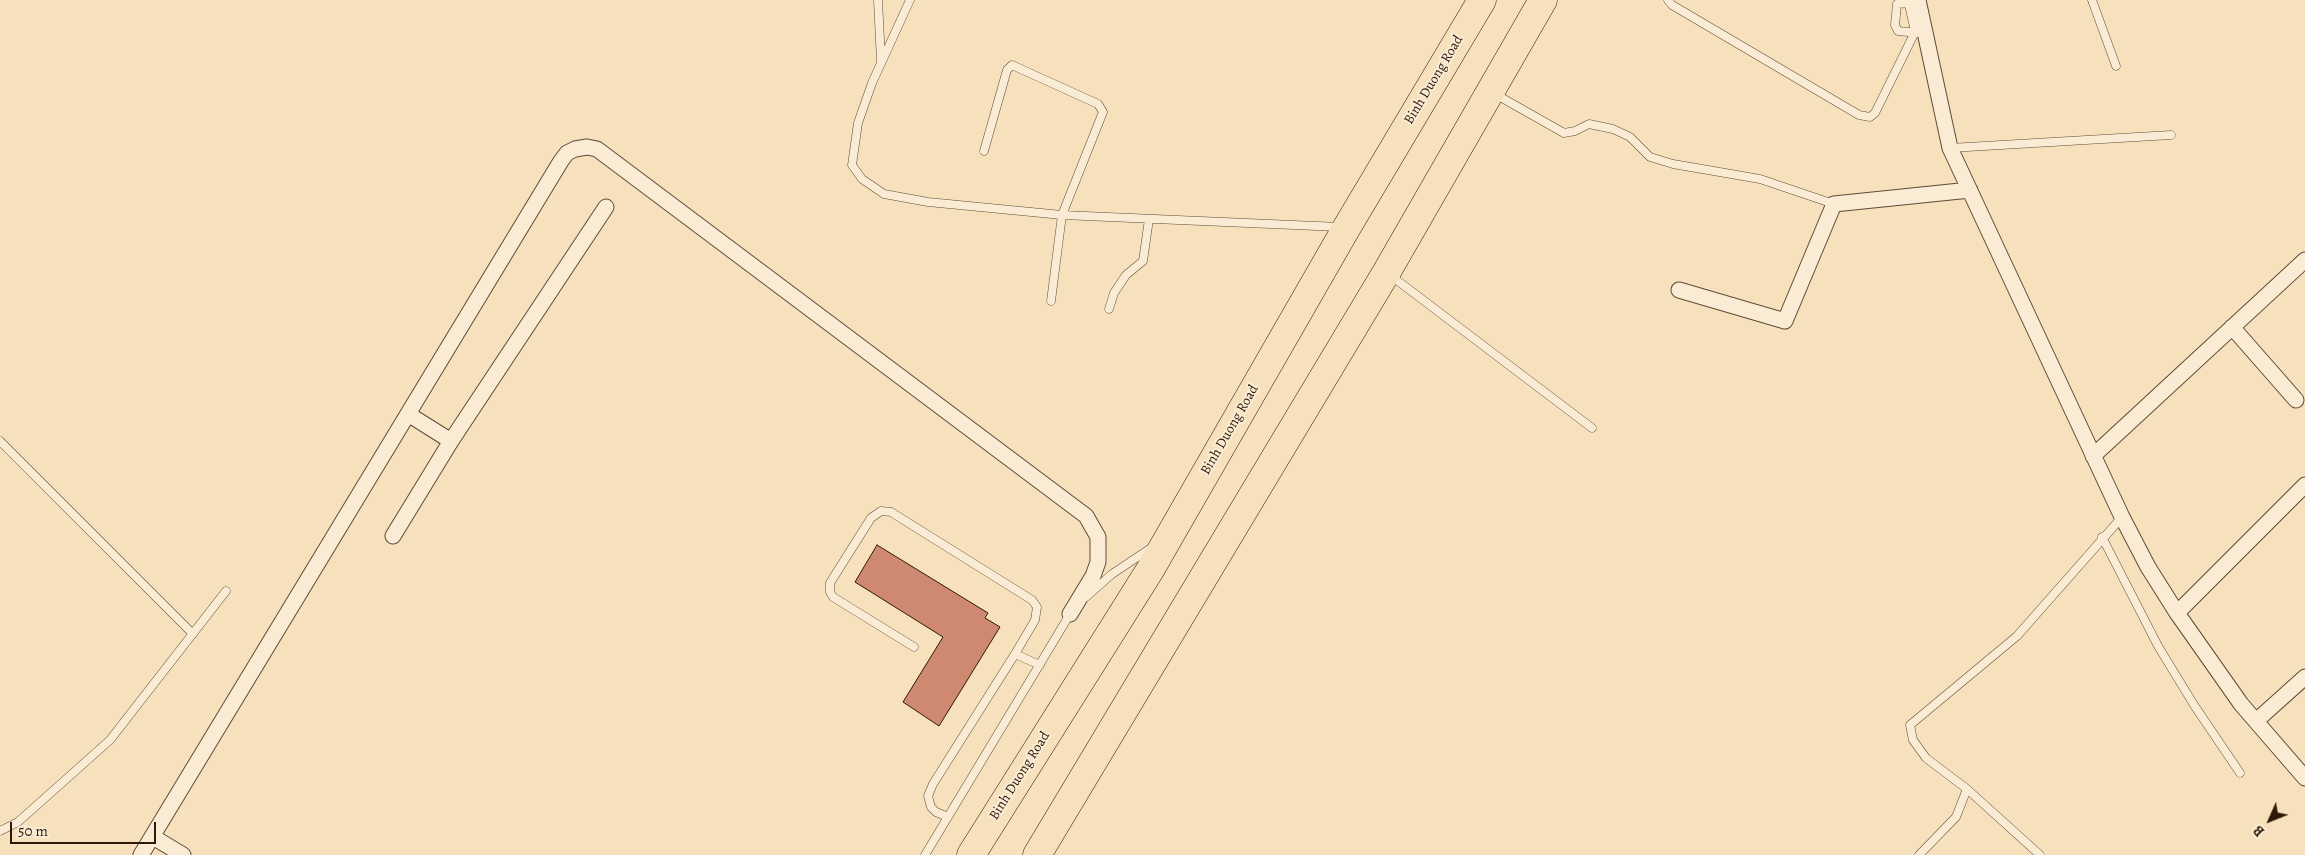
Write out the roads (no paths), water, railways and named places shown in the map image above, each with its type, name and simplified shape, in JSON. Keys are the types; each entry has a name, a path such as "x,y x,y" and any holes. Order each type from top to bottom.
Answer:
{"highway":[{"name":"Binh Duong Road","path":"971,855 1175,527 1347,227 1482,0"},
{"path":"1037,855 1386,273 1543,0"}],"street":[{"path":"1913,1 1950,148 2122,517 2148,567 2177,613 2241,704 2305,778"},
{"path":"141,855 564,157 575,149 587,147 597,150 1086,516 1098,538 1098,562 1072,612"},
{"path":"1679,290 1784,321 1834,204 1970,190"},
{"path":"393,536 451,441 606,207"},
{"path":"2093,456 2305,260"},
{"path":"2232,327 2296,400"},
{"path":"408,414 451,441"},
{"path":"2177,613 2305,485"},
{"path":"2256,721 2305,679"},
{"path":"153,837 182,855"}],"lane":[{"path":"878,0 881,63"},
{"path":"910,0 881,63 858,124 852,165 862,178 884,194 928,202 1062,215 1347,227"},
{"path":"1668,0 1672,5 1723,35 1867,117 1875,112 1920,33 1898,30 1895,25 1897,4 1913,1"},
{"path":"2092,0 2116,66"},
{"path":"984,151 1007,70 1012,65 1098,104 1103,112 1062,215 1051,301"},
{"path":"1491,92 1564,133 1575,132 1589,124 1613,128 1630,137 1650,157 1673,164 1760,179 1834,204"},
{"path":"1950,148 2172,135"},
{"path":"1109,309 1114,293 1126,274 1143,261 1149,219"},
{"path":"1386,273 1592,428"},
{"path":"0,441 192,634"},
{"path":"914,647 833,597 830,592 830,583 871,518 881,510 891,512 1032,600 1036,607 1035,620 929,791 930,807 948,817"},
{"path":"2040,855 1967,789 1926,758 1912,740 1910,725 2017,636 2102,537 2122,517"},
{"path":"925,855 1072,612 1112,574 1154,545 1175,527"},
{"path":"2102,537 2158,646 2194,705 2240,772"},
{"path":"0,831 18,822 110,740 226,591"},
{"path":"1014,654 1040,665"},
{"path":"1919,855 1956,817 1967,789"}]}
